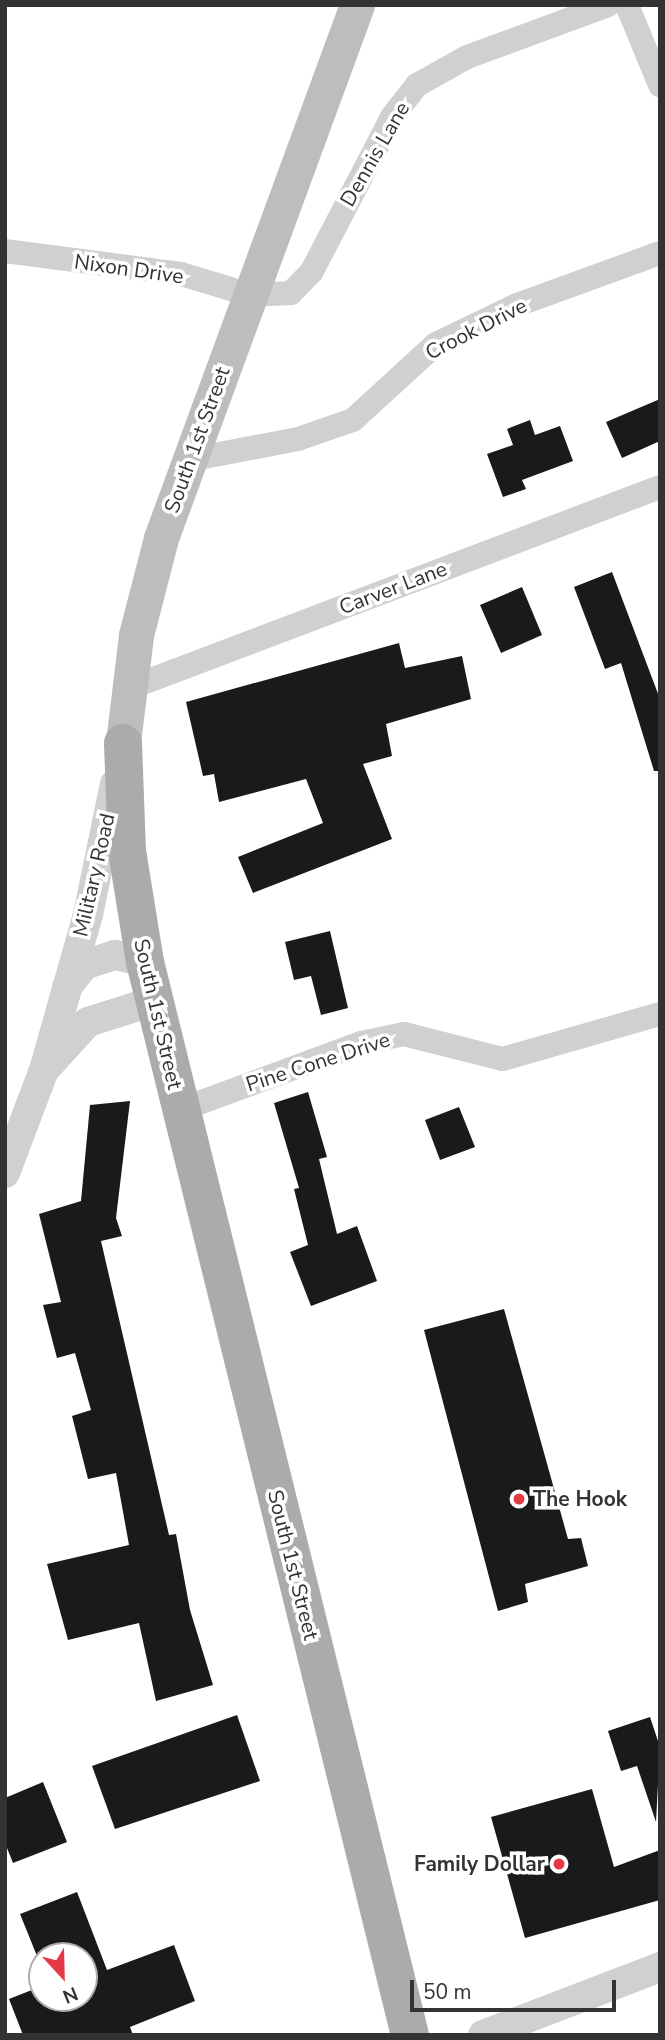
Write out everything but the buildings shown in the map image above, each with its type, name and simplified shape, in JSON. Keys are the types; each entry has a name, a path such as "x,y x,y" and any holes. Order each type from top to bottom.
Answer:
{"main road":[{"name":"South 1st Street","path":"357,5 161,538 127,689 123,743 127,851 145,962 410,2035"}],"street":[{"name":"Dennis Lane","path":"251,295 291,293 312,271 392,117 417,85 467,57 608,5"},
{"path":"627,5 660,85"},
{"name":"Nixon Drive","path":"5,251 181,274 251,295"},
{"name":"Crook Drive","path":"188,460 298,439 353,420 436,344 517,305 660,253"},
{"name":"Carver Lane","path":"127,689 660,487"},
{"name":"Military Road","path":"5,1173 44,1070 59,1007 88,915 123,743"},
{"name":"Military Road","path":"59,1007 71,978 84,965 115,955 145,962"},
{"name":"Military Road","path":"44,1070 88,1021 154,1001"},
{"name":"Pine Cone Drive","path":"180,1110 361,1043 404,1034 503,1059 660,1014"},
{"path":"483,2035 660,1968"}],"place":[{"name":"The Hook","path":"519,1499"},
{"name":"Family Dollar","path":"559,1864"}]}
